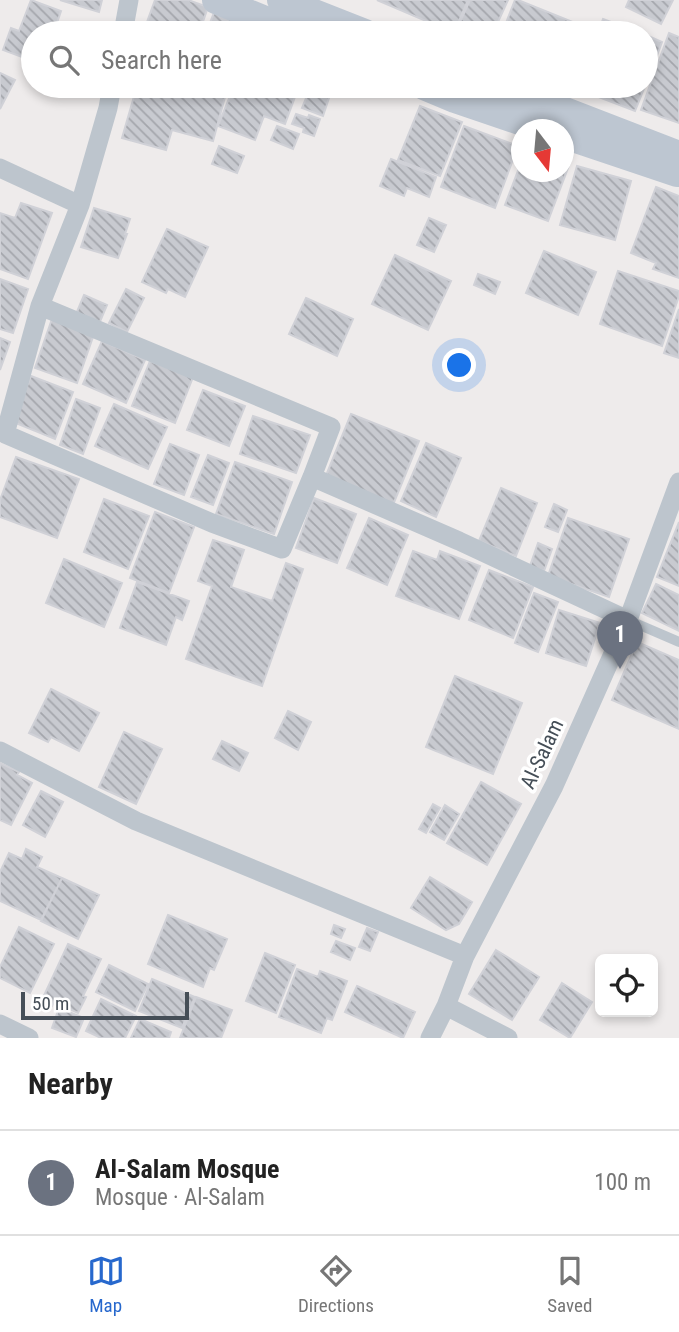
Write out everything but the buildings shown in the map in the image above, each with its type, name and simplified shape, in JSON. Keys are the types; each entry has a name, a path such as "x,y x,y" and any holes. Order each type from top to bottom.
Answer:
{"main road":[{"path":"216,0 306,15 326,21"},
{"path":"281,0 306,15"},
{"path":"453,98 514,119"},
{"path":"531,98 679,155"},
{"path":"574,138 679,174"}],"street":[{"path":"125,21 129,0"},
{"path":"40,306 331,426 282,549 212,523 5,434 40,306 80,205 110,98"},
{"path":"0,168 80,205"},
{"path":"312,477 459,541 628,620"},
{"name":"Al-Salam","path":"430,1038 446,1006 465,956 554,786 628,620 677,492"},
{"path":"0,751 136,821 465,956"},
{"path":"446,1006 506,1038"},
{"path":"0,1024 29,1038"}],"lane":[{"path":"628,620 679,642"}],"place":[{"name":"Al-Salam Mosque","path":"620,669"}]}
